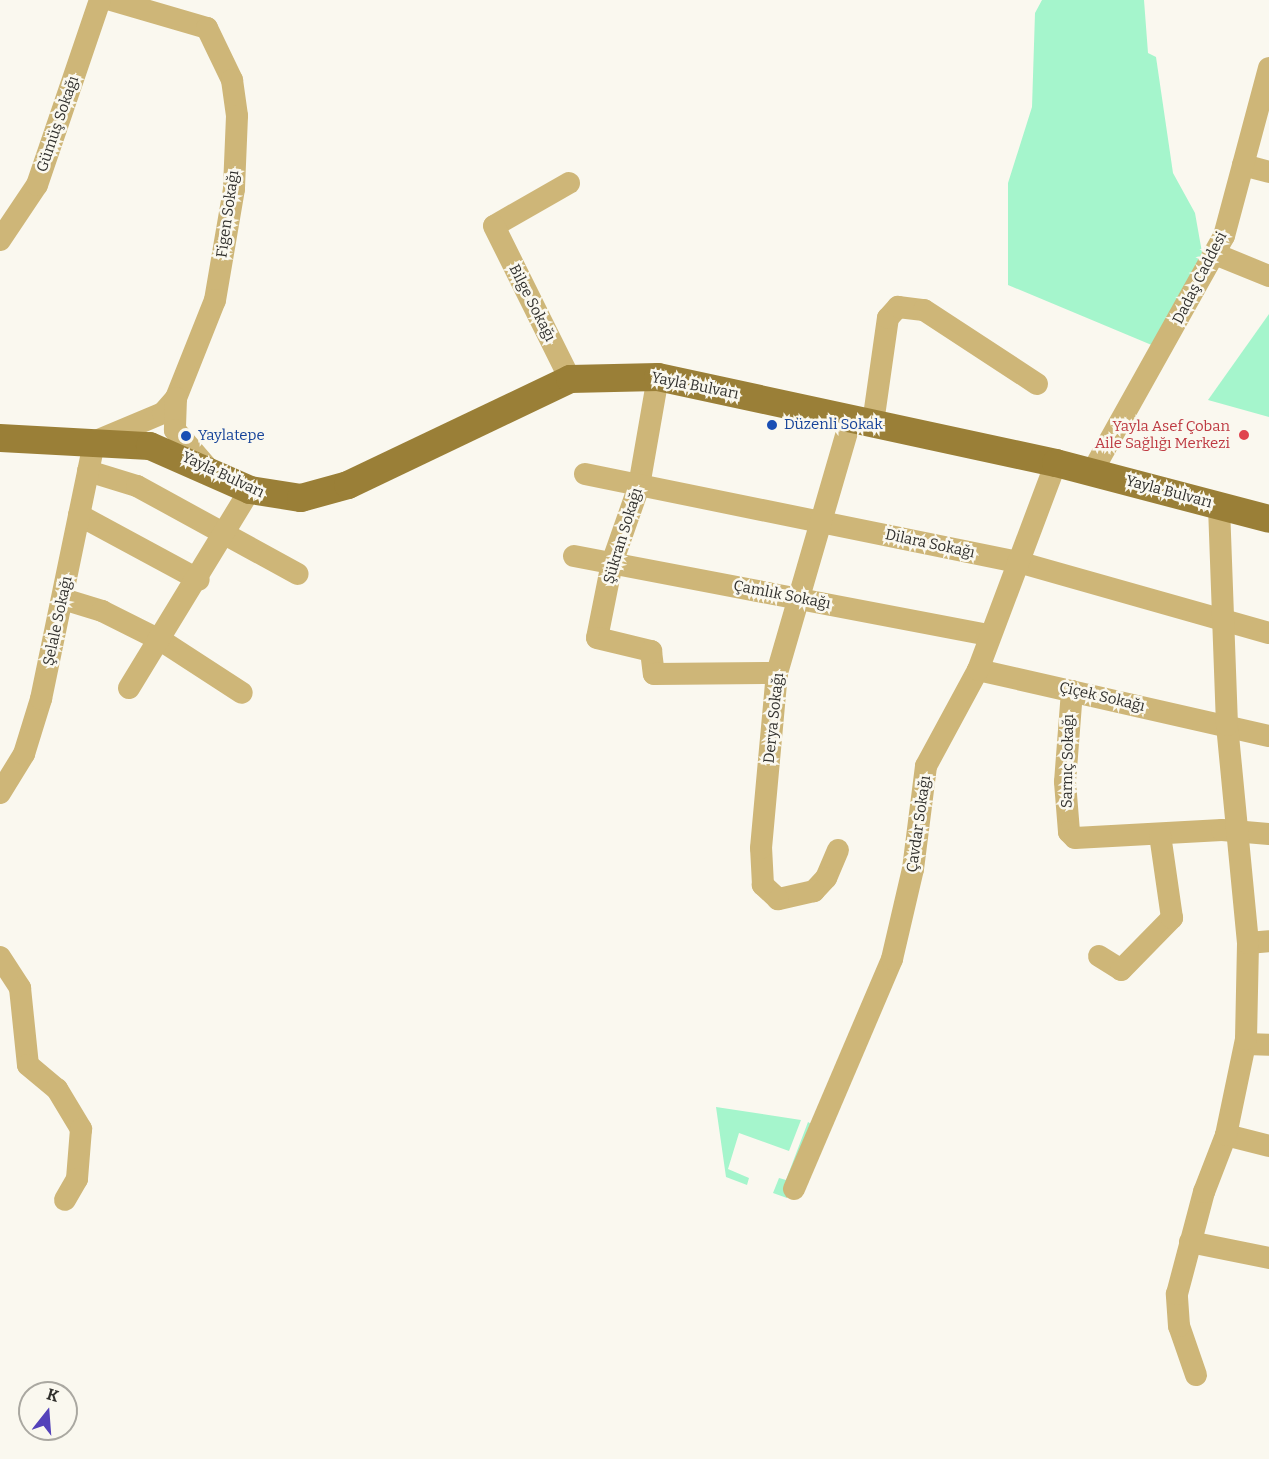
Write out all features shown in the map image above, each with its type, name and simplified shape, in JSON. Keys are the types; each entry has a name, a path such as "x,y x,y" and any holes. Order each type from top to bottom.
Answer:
{"main road":[{"name":"Yayla Bulvarı","path":"0,438 150,446 211,470 250,490 276,498 324,495 570,379 657,377 1056,463 1269,519"}],"street":[{"name":"Gümüş Sokağı","path":"0,240 37,186 100,0"},
{"name":"Figen Sokağı","path":"111,0 207,28 232,80 237,116 234,189 215,300 176,398"},
{"name":"Dadaş Caddesi","path":"1092,472 1215,254 1243,165 1269,68"},
{"path":"1243,165 1269,172"},
{"name":"Bilge Sokağı","path":"569,183 494,226 570,379"},
{"path":"1215,254 1269,276"},
{"name":"Derya Sokağı","path":"838,850 826,878 814,891 778,899 763,885 761,848 777,673 822,522 862,420 888,318 898,307 924,310 1037,384"},
{"name":"Şükran Sokağı","path":"657,377 639,486 612,563 597,638 651,651 654,674 777,673"},
{"path":"93,442 163,413 176,398"},
{"path":"176,398 173,416 180,440 211,470"},
{"name":"Şelale Sokağı","path":"0,793 24,754 63,599 93,442"},
{"name":"Çavdar Sokağı","path":"794,1189 892,959 913,869 926,766 978,670 1056,463"},
{"path":"88,471 137,486 229,532 298,574"},
{"name":"Dilara Sokağı","path":"585,474 1017,562 1269,633"},
{"path":"129,688 200,580 229,532 250,490"},
{"path":"1196,1375 1176,1308 1190,1242 1226,1135 1246,1044 1258,942 1236,832 1221,620 1219,505"},
{"path":"79,515 200,580"},
{"name":"Çamlık Sokağı","path":"574,556 990,635"},
{"path":"63,599 102,611 162,641 242,693"},
{"name":"Çiçek Sokağı","path":"978,670 1269,735"},
{"name":"Sarnıç Sokağı","path":"1072,691 1065,782 1069,832 1090,839 1160,835"},
{"path":"1099,956 1121,970 1169,924 1173,913 1160,835 1236,832 1269,834"},
{"path":"0,957 20,988 28,1065 57,1089 81,1129 77,1179 64,1200"},
{"path":"1246,1044 1269,1044"},
{"path":"1226,1135 1269,1146"},
{"path":"1190,1242 1269,1258"}],"green space":[{"path":"1042,0 1144,0 1148,53 1156,57 1173,173 1195,213 1203,258 1154,346 1008,285 1008,183 1032,107 1035,13"},
{"path":"1269,314 1269,417 1208,400"},
{"path":"716,1107 801,1120 789,1151 739,1133 728,1169 749,1178 747,1185 726,1177"},
{"path":"808,1122 813,1125 787,1198 773,1193 779,1178 786,1180"}],"place":[{"name":"Düzenli Sokak","path":"772,425"},
{"name":"Yayla Asef Çoban Aile Sağlığı Merkezi","path":"1244,435"},
{"name":"Yaylatepe","path":"186,436"}]}
